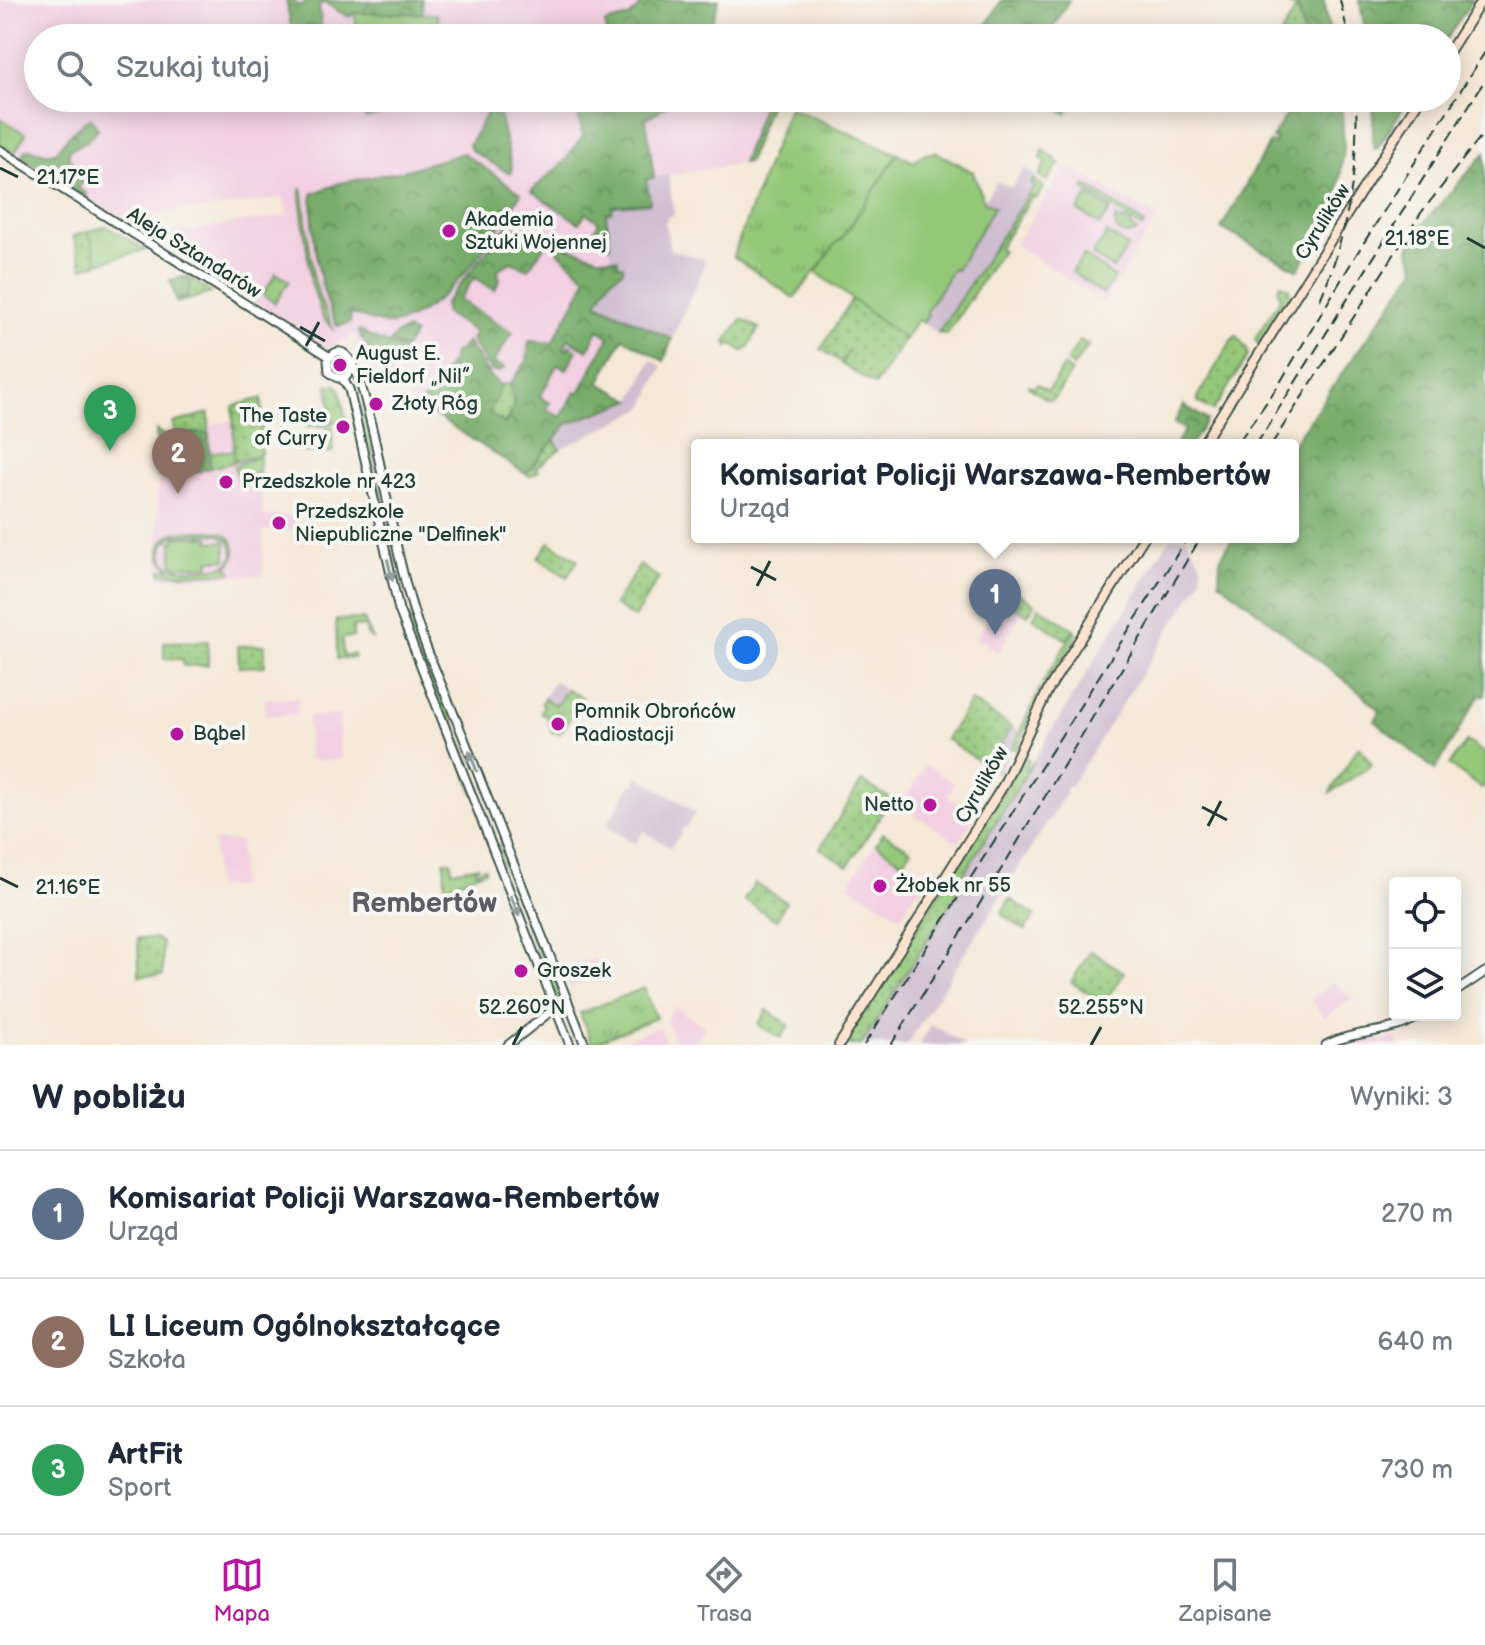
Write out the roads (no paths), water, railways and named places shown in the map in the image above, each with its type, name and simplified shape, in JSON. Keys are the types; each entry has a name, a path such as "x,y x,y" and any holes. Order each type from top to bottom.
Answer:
{"main road":[{"path":"1461,33 1482,0"},
{"name":"Cyrulików","path":"1206,439 1411,112"},
{"name":"Cyrulików","path":"839,1045 1003,786 1048,690 1140,543"}],"street":[{"name":"Aleja Sztandarów","path":"0,150 330,357"},
{"path":"570,1045 399,610 349,389 342,378 329,372 327,364 330,357 338,352 351,358 352,369 360,383 412,606 585,1045"},
{"path":"342,378 352,369"},
{"path":"1461,988 1485,972"},
{"path":"508,1045 555,1008 568,1002"},
{"path":"1326,1045 1345,1037 1394,1029 1413,1021"}],"railway":[{"path":"1340,0 1346,24"},
{"path":"1461,90 1485,52"},
{"path":"1260,439 1485,80"},
{"path":"1320,300 1337,251 1349,201 1356,112"},
{"path":"1240,439 1278,386 1447,112"},
{"path":"1275,439 1421,213 1485,131"},
{"path":"864,1045 1184,543"},
{"path":"891,1045 1002,868 1197,543"}],"place":[{"name":"Akademia Sztuki Wojennej","path":"449,231"},
{"name":"August E. Fieldorf „Nil”","path":"340,365"},
{"name":"Złoty Róg","path":"376,404"},
{"name":"The Taste of Curry","path":"343,427"},
{"name":"ArtFit","path":"110,451"},
{"name":"Przedszkole nr 423","path":"226,482"},
{"name":"LI Liceum Ogólnokształcące","path":"178,494"},
{"name":"Przedszkole Niepubliczne \"Delfinek\"","path":"279,523"},
{"name":"Komisariat Policji Warszawa-Rembertów","path":"995,635"},
{"name":"Pomnik Obrońców Radiostacji","path":"558,724"},
{"name":"Bąbel","path":"177,734"},
{"name":"Netto","path":"930,805"},
{"name":"Żłobek nr 55","path":"880,886"},
{"name":"Groszek","path":"521,971"}],"district":[{"name":"Rembertów","path":"424,903"}]}
